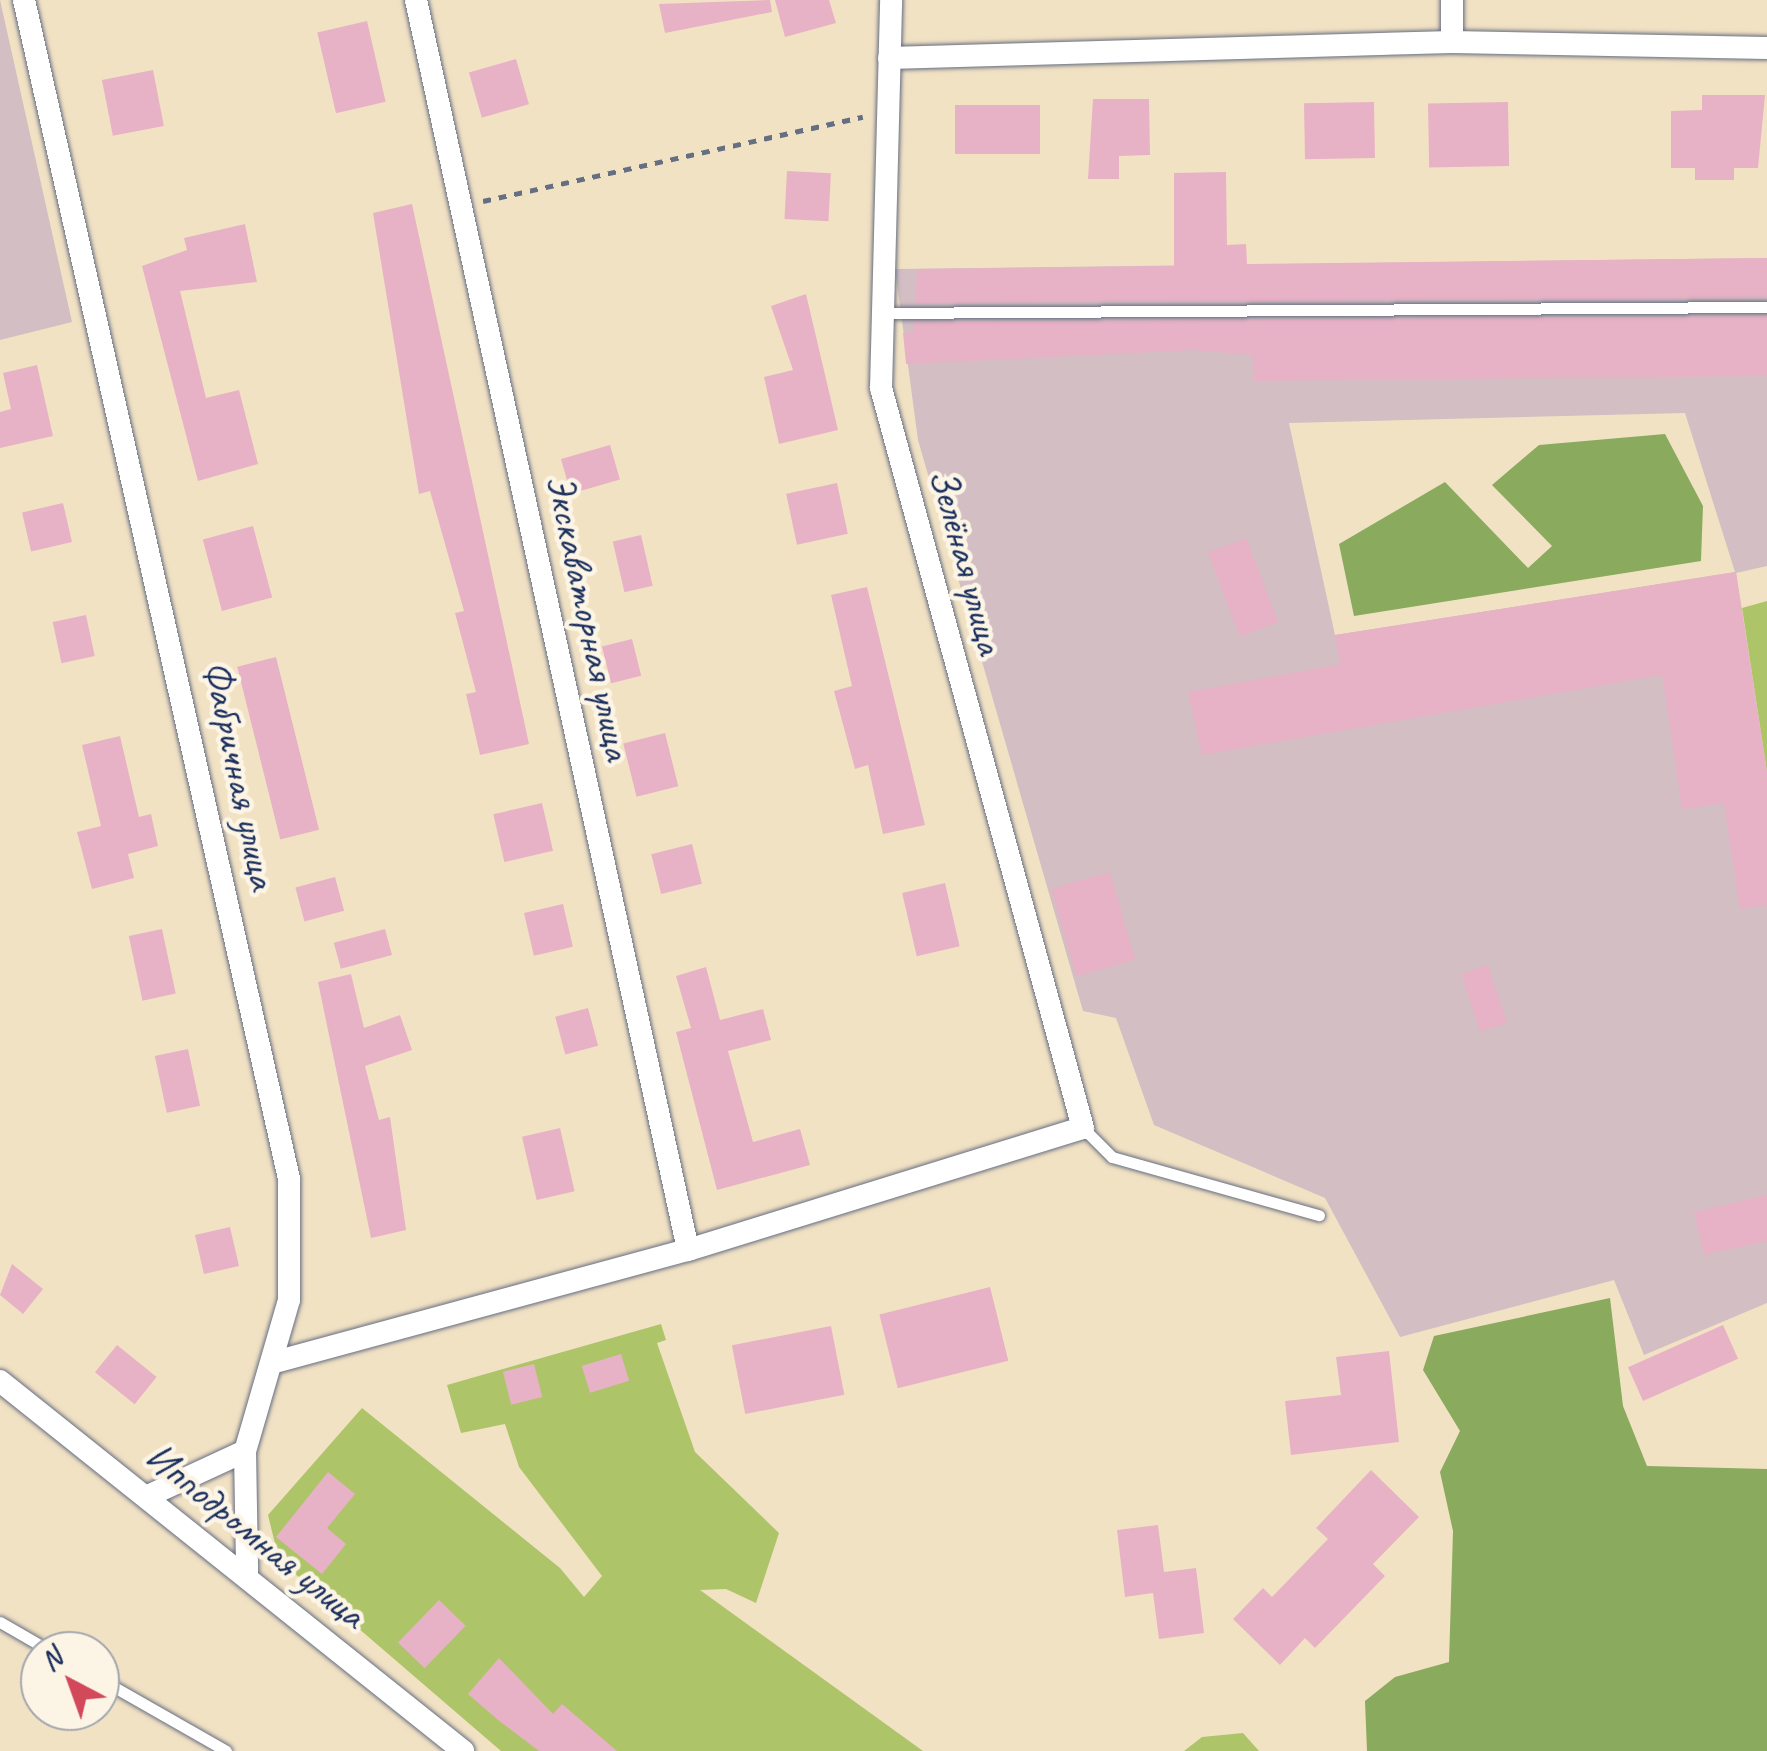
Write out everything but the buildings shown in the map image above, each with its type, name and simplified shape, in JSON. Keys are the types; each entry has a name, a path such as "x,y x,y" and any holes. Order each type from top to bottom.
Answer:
{"street":[{"name":"Фабричная улица","path":"24,0 288,1179 294,1240 275,1362 245,1451 247,1571"},
{"name":"Экскаваторная улица","path":"416,0 688,1250"},
{"name":"Зелёная улица","path":"891,0 881,388 1082,1128"},
{"path":"1452,0 1452,42"},
{"path":"889,58 1452,42 1767,48"},
{"path":"275,1362 688,1250 1082,1128"},
{"name":"Ипподромная улица","path":"0,1381 247,1571 462,1751"},
{"path":"148,1496 245,1451"}],"lane":[{"path":"880,313 1767,307"},
{"path":"1082,1128 1112,1157 1319,1216"},
{"path":"120,1691 226,1751"}],"path":[{"path":"460,206 889,112"}],"shaded area":[{"path":"0,0 72,322 0,340"},
{"path":"1767,258 1767,566 1736,573 1767,772 1767,1303 1644,1355 1614,1280 1400,1337 1325,1198 1154,1125 1116,1018 1083,1011 918,440 895,269","holes":["1685,413 1735,572 1335,635 1289,423"]}],"green space":[{"path":"1665,434 1703,506 1701,561 1354,616 1339,544 1445,482 1528,568 1552,546 1492,485 1539,445"},
{"path":"1767,601 1767,772 1742,608"},
{"path":"1610,1298 1623,1406 1647,1466 1767,1469 1767,1751 1367,1751 1365,1701 1395,1677 1449,1662 1453,1531 1440,1472 1460,1431 1423,1370 1434,1336"},
{"path":"661,1324 666,1340 657,1343 695,1452 779,1533 756,1603 726,1589 700,1590 923,1751 501,1751 279,1560 268,1515 362,1408 560,1568 584,1597 602,1576 519,1467 505,1424 461,1433 447,1385"},
{"path":"1243,1733 1259,1751 1184,1751 1202,1737"}]}
